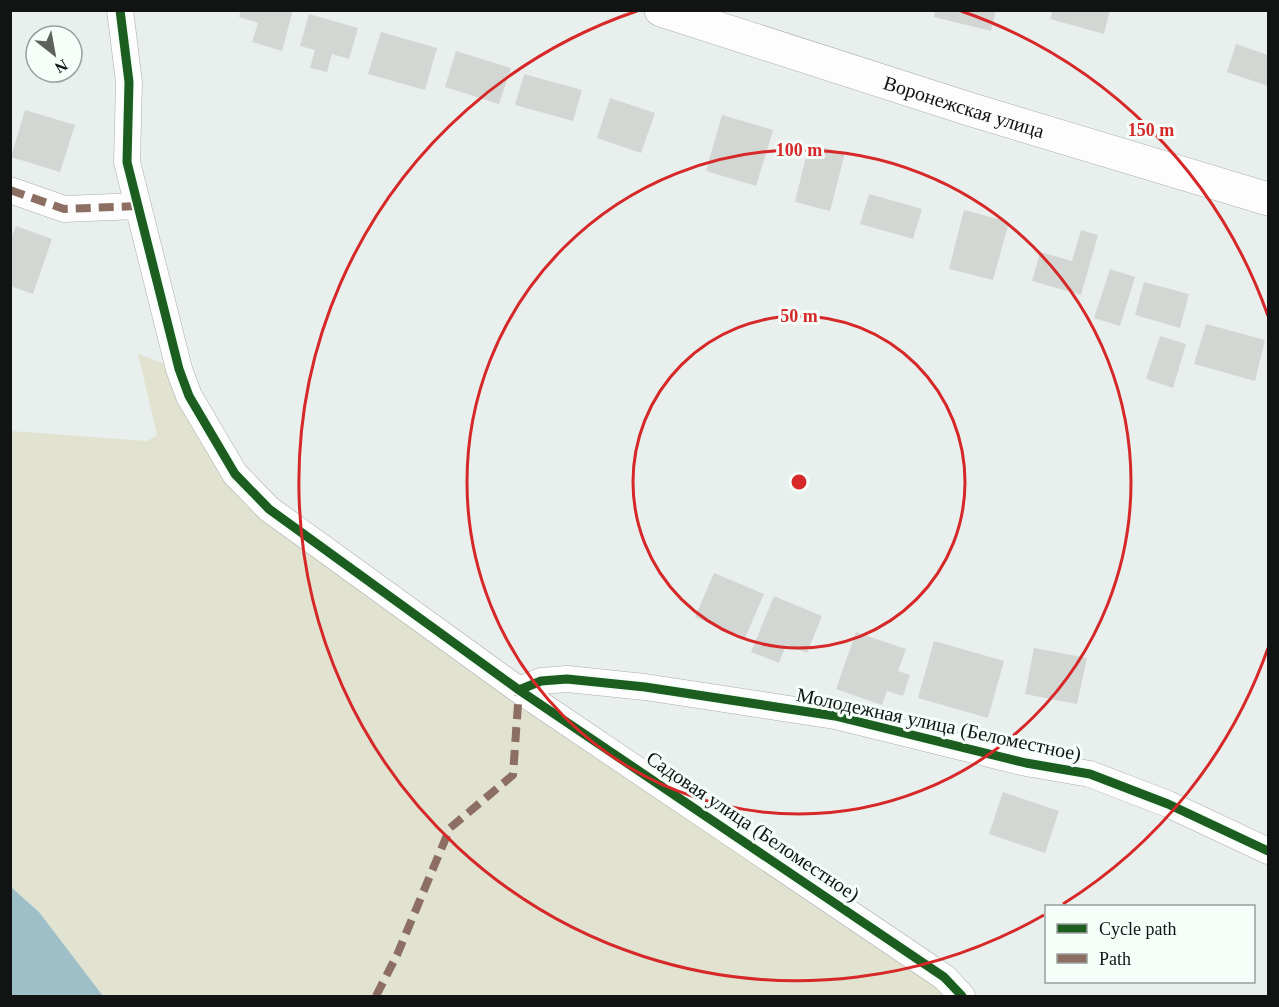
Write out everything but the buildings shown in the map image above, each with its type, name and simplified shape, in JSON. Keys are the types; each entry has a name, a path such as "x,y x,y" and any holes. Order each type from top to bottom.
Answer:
{"street":[{"name":"Садовая улица (Беломестное)","path":"120,10 129,82 127,162 182,378 189,396 235,474 269,508 519,690 944,977 962,996"},
{"name":"Воронежская улица","path":"661,10 969,108 1269,199"},
{"path":"10,190 63,209 138,206"},
{"name":"Молодежная улица (Беломестное)","path":"519,690 541,681 567,679 645,687 835,717 1026,763 1090,774 1168,804 1269,851"}],"green space":[{"path":"138,354 179,369 218,462 957,996 103,996 39,912 11,886 11,431 147,441 157,435"}],"water":[{"path":"10,886 39,912 103,996 11,996"}],"marked path":[{"path":"10,190 64,209 138,206"},
{"path":"376,996 397,955 450,828 513,775 519,690 521,689"}],"cycle path":[{"path":"120,10 129,82 127,162 179,369 189,396 235,474 269,509 519,690 944,977 962,996"},
{"path":"519,690 541,681 567,679 645,687 835,716 1026,763 1090,774 1168,804 1268,851"}]}
